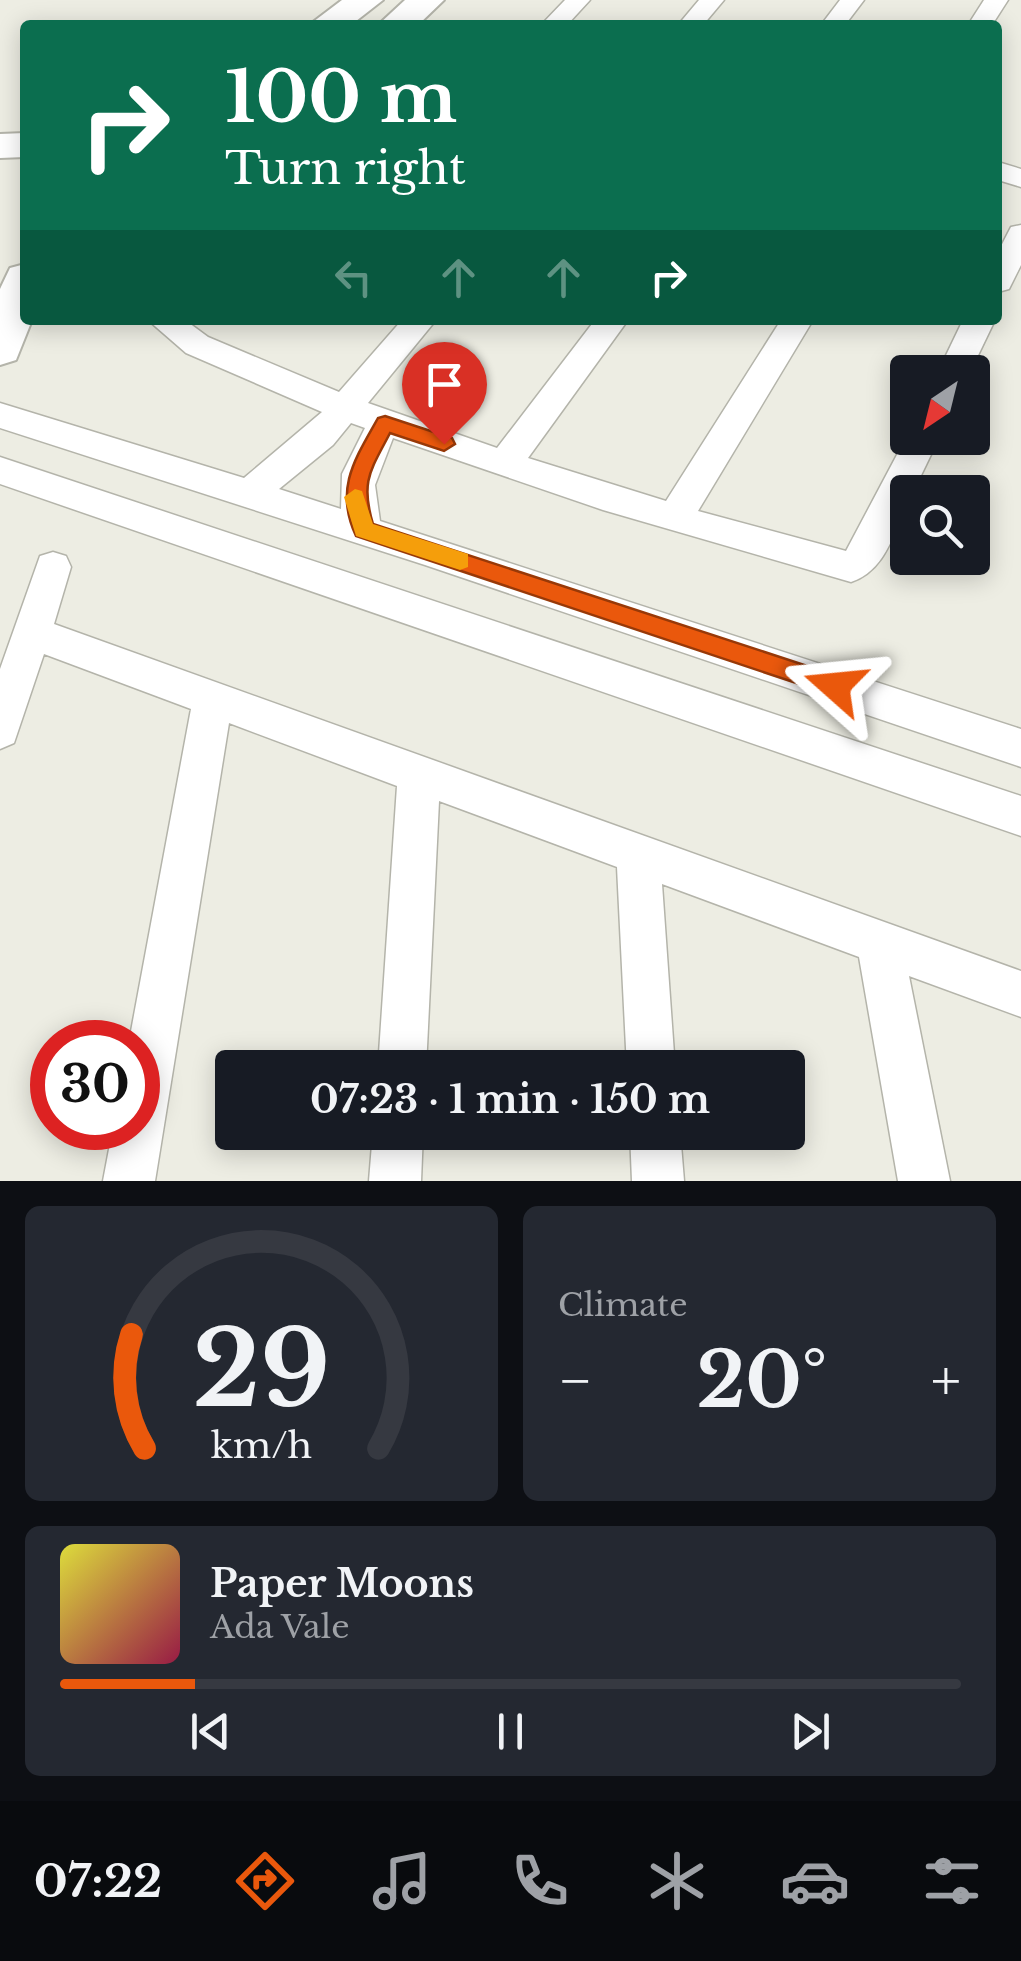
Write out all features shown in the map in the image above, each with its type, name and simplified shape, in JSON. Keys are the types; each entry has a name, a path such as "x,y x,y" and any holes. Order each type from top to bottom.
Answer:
{"highway":[{"path":"335,20 366,0"},
{"path":"402,20 427,0"}],"street":[{"path":"558,20 578,0"},
{"path":"694,20 712,0"},
{"path":"837,20 852,0"},
{"path":"1002,274 1021,234"},
{"path":"0,349 20,292"},
{"path":"168,325 181,339 205,352 344,410 504,464 851,567 862,559 914,455"},
{"path":"250,493 306,450 414,325"},
{"path":"504,464 608,325"},
{"path":"676,516 794,325"},
{"path":"962,355 977,325"},
{"path":"0,415 426,550 1021,748"},
{"path":"364,530 354,496 356,478 385,423"},
{"path":"0,470 1021,816"},
{"path":"415,610 439,604 451,580 444,566 426,550"},
{"path":"0,730 29,632 54,567"},
{"path":"29,632 1021,994"},
{"path":"130,1181 213,699"},
{"path":"403,1050 419,774"},
{"path":"638,854 651,1050"},
{"path":"879,942 924,1181"},
{"path":"395,1181 397,1150"},
{"path":"657,1150 658,1181"}],"slow traffic":[{"path":"355,497 364,530 460,561"}],"route":[{"path":"444,444 385,423 356,478 354,496 364,530 835,686"}]}
